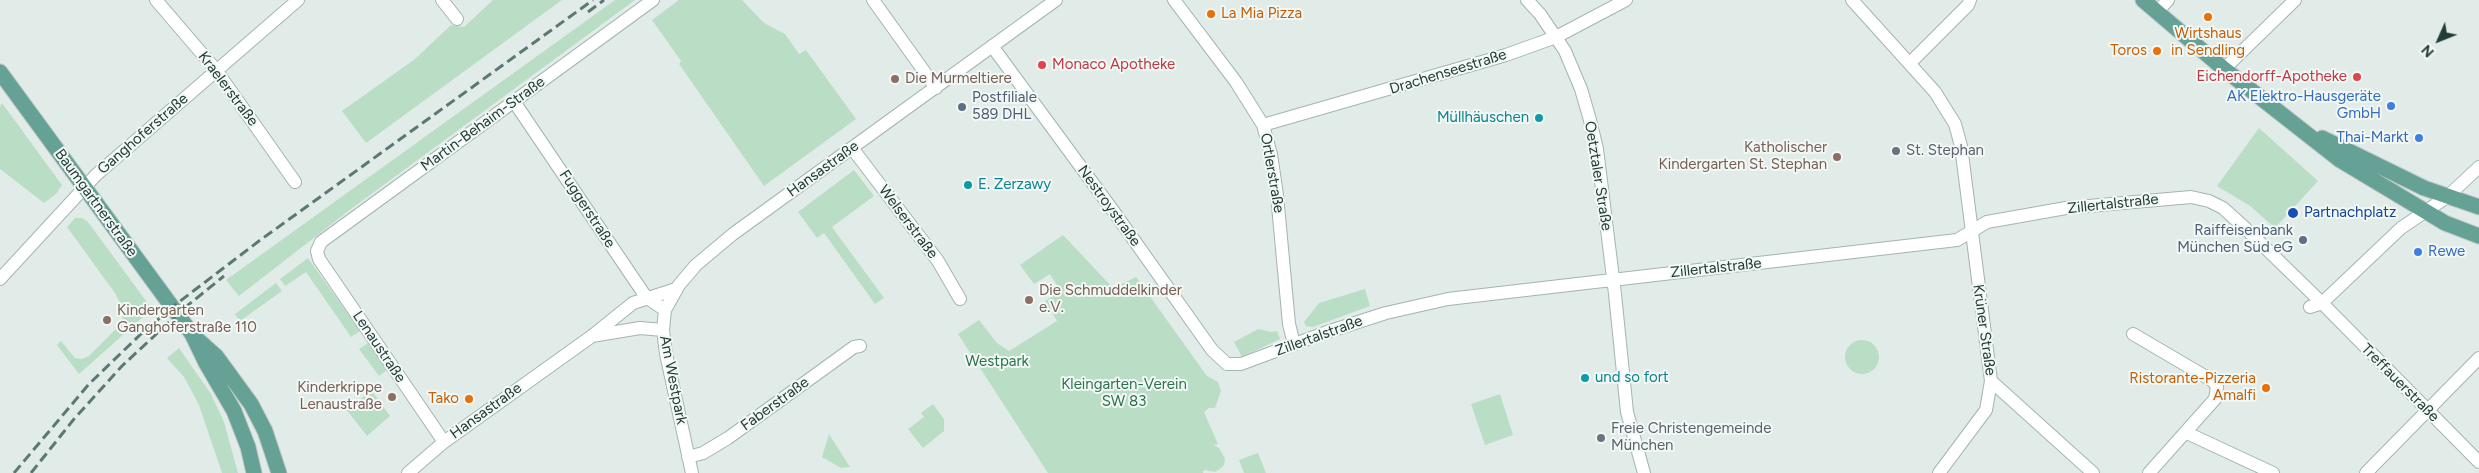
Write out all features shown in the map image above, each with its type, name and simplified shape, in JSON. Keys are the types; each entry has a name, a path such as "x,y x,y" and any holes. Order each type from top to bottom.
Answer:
{"main road":[{"path":"2143,0 2224,69 2340,160 2445,223 2479,236"},
{"name":"Baumgartnerstraße","path":"0,72 192,334 206,363 234,411 248,448 254,473"},
{"path":"2303,130 2446,197 2479,207"},
{"name":"Baumgartnerstraße","path":"192,334 216,356 251,404 265,431 279,473"}],"street":[{"name":"Kraelerstraße","path":"156,0 216,70 295,182"},
{"name":"Ganghoferstraße","path":"0,279 84,186 298,0"},
{"path":"442,0 457,19"},
{"name":"Martin-Behaim-Straße","path":"317,251 321,242 515,103 653,0"},
{"path":"873,0 936,88"},
{"name":"Hansastraße","path":"408,473 444,442 592,336 626,308 646,297 676,289 696,265 733,234 1056,0"},
{"name":"Ortlerstraße","path":"1174,0 1236,82 1263,125 1271,154 1277,195 1289,319 1294,344"},
{"name":"Oetztaler Straße","path":"1527,0 1540,14 1565,51 1581,89 1597,149 1627,412 1639,472"},
{"name":"Drachenseestraße","path":"1263,125 1488,60 1556,37 1626,0"},
{"name":"Krüner Straße","path":"1852,0 1935,92 1955,124 1961,146 1991,381 2093,473"},
{"path":"1910,63 1968,5 1970,0"},
{"path":"2157,12 2168,0"},
{"path":"2224,69 2295,0"},
{"name":"Nestroystraße","path":"992,46 1114,212 1212,350 1227,364"},
{"name":"Fuggerstraße","path":"515,103 646,297 666,310"},
{"name":"Welserstraße","path":"852,148 938,261 960,299"},
{"path":"2316,305 2401,228 2446,197 2479,167"},
{"name":"Zillertalstraße","path":"1227,364 1241,364 1377,315 1418,304 1519,289 1613,280 1956,240 1986,222 2066,208 2167,198 2191,197 2210,201 2223,208 2245,228 2316,305"},
{"name":"Lenaustraße","path":"317,251 319,259 444,442"},
{"name":"Am Westpark","path":"676,289 666,310 663,330 692,473"},
{"name":"Treffauerstraße","path":"2316,305 2479,462"},
{"name":"Hansastraße","path":"592,336 640,328 663,330"},
{"path":"2133,334 2213,381 2217,394 2187,433 2149,473"},
{"name":"Faberstraße","path":"688,457 704,453 728,438 854,347 860,346"},
{"path":"2366,473 2479,358"},
{"path":"1939,473 1986,410 1991,381"},
{"path":"2187,433 2274,473"}],"green space":[{"path":"493,0 562,0 366,143 342,111 415,59 451,25 464,27"},
{"path":"615,0 635,0 351,209 239,296 226,280"},
{"path":"679,0 742,0 764,23 785,34 799,54 806,50 856,119 764,186 679,64 681,61 652,20"},
{"path":"2,103 62,185 56,194 44,203 0,169 0,107"},
{"path":"2259,128 2318,181 2275,228 2250,206 2217,186"},
{"path":"854,170 874,196 832,227 884,298 875,304 824,233 817,238 798,212"},
{"path":"75,218 82,218 88,222 152,309 79,374 57,345 61,341 75,358 82,359 89,356 121,324 124,311 115,293 67,227"},
{"name":"Kleingarten-Verein SW 83","path":"1063,235 1113,288 1136,277 1207,376 1218,382 1221,391 1215,408 1209,408 1204,412 1218,444 1214,445 1219,448 1225,459 1224,465 1220,469 1215,472 1204,470 1203,473 1048,473 958,334 979,320 997,343 1009,351 1057,321 1045,301 1060,291 1050,274 1034,284 1020,265"},
{"path":"308,258 360,331 351,337 306,272 285,286 280,279"},
{"path":"276,283 282,291 240,321 235,314"},
{"path":"1365,289 1370,306 1313,327 1306,326 1304,322 1319,303"},
{"path":"1258,329 1272,332 1277,331 1280,339 1242,357 1234,342"},
{"path":"1862,340 1874,345 1879,357 1874,369 1862,374 1850,369 1845,357 1850,345"},
{"path":"368,343 387,370 379,376 359,349"},
{"path":"179,348 211,394 224,422 238,473 222,473 199,405 184,377 167,358"},
{"path":"372,391 390,416 367,436 346,409"},
{"path":"1500,394 1513,435 1485,445 1471,404"},
{"path":"933,404 944,419 944,431 923,448 908,429 924,417 921,413"},
{"path":"829,434 850,467 841,468 822,457"},
{"path":"1258,453 1266,473 1244,473 1239,460"}],"railway":[{"path":"14,473 89,384 142,333 175,305 259,241 593,0"},
{"path":"588,12 604,0"},
{"path":"31,473 74,419 122,366 182,310 224,276"}],"place":[{"name":"La Mia Pizza","path":"1211,14"},
{"name":"Wirtshaus in Sendling","path":"2208,17"},
{"name":"Toros","path":"2157,51"},
{"name":"Monaco Apotheke","path":"1042,65"},
{"name":"Eichendorff-Apotheke","path":"2357,77"},
{"name":"Die Murmeltiere","path":"895,79"},
{"name":"AK Elektro-Hausgeräte GmbH","path":"2391,106"},
{"name":"Postfiliale 589 DHL","path":"962,107"},
{"name":"Müllhäuschen","path":"1539,118"},
{"name":"Thai-Markt","path":"2419,138"},
{"name":"St. Stephan","path":"1896,151"},
{"name":"Katholischer Kindergarten St. Stephan","path":"1837,157"},
{"name":"E. Zerzawy","path":"968,185"},
{"name":"Partnachplatz","path":"2293,213"},
{"name":"Raiffeisenbank München Süd eG","path":"2303,240"},
{"name":"Rewe","path":"2418,252"},
{"name":"Die Schmuddelkinder e.V.","path":"1029,300"},
{"name":"Kindergarten Ganghoferstraße 110","path":"107,320"},
{"name":"und so fort","path":"1585,378"},
{"name":"Ristorante-Pizzeria Amalfi","path":"2266,388"},
{"name":"Kinderkrippe Lenaustraße","path":"392,397"},
{"name":"Tako","path":"469,399"},
{"name":"Freie Christengemeinde München","path":"1601,438"}],"park label":[{"name":"Westpark","path":"997,362"}]}
